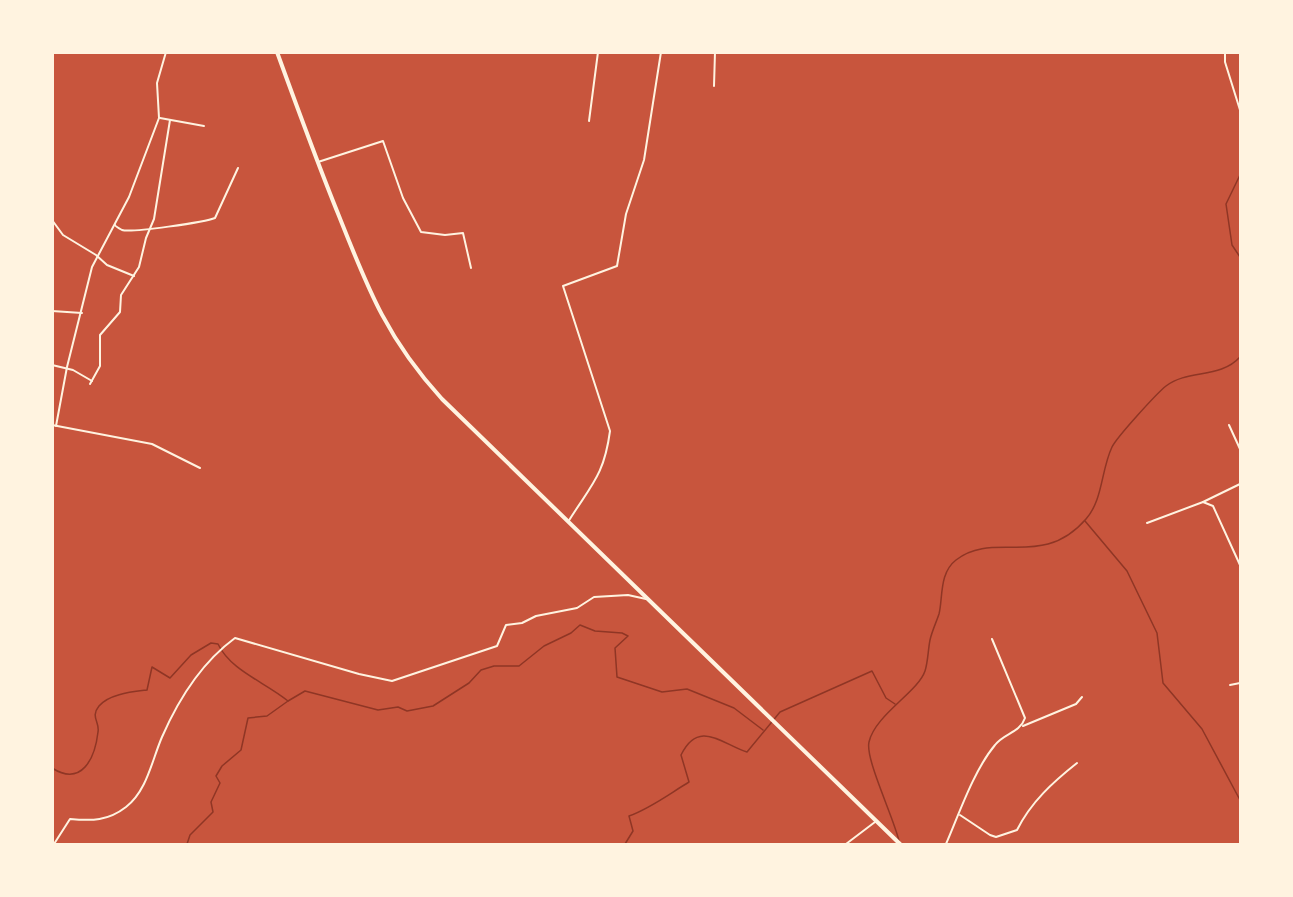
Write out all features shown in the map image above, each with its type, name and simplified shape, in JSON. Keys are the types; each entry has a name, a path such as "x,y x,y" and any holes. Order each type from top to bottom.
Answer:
{"main road":[{"path":"277,52 317,162 371,297 410,361 442,399 878,820 900,844"}],"street":[{"path":"166,52 158,83 159,118 129,197 96,255 54,425 152,444 200,468"},
{"path":"589,121 598,52"},
{"path":"568,522 597,482 607,455 610,431 563,286 617,266 626,214 644,160 661,52"},
{"path":"714,86 715,52"},
{"path":"1225,52 1225,62 1240,110"},
{"path":"159,118 204,126"},
{"path":"52,364 67,368 91,383 100,366 100,335 120,312 121,294 139,267 150,229 170,120"},
{"path":"317,162 383,141 403,198 421,232 445,235 463,233 471,268"},
{"path":"115,225 123,231 207,222 215,218 238,168"},
{"path":"52,220 63,235 96,255 107,265 134,276"},
{"path":"52,310 82,313"},
{"path":"1230,425 1240,449"},
{"path":"1147,523 1203,502 1240,484"},
{"path":"1203,502 1213,506 1240,565"},
{"path":"54,844 70,819 104,820 127,806 140,792 162,738 185,693 205,663 235,638 359,674 392,681 497,646 506,625 577,608 594,597 610,594 649,599"},
{"path":"992,639 1026,718 1023,726"},
{"path":"1230,686 1240,683"},
{"path":"946,844 986,758 996,742 1023,726 1076,704 1082,697"},
{"path":"960,814 996,837 1017,830 1023,817 1053,780 1077,763"},
{"path":"846,844 878,820"}],"waterway":[{"path":"1240,175 1226,204 1232,245 1240,257"},
{"path":"899,841 875,775 869,742 879,722 914,687 925,671 930,640 939,614 944,579 951,565 971,552 986,548 1036,546 1052,543 1069,534 1092,511 1099,494 1108,456 1115,442 1154,398 1175,381 1223,368 1240,357"},
{"path":"1085,521 1127,571 1157,633 1163,683 1202,729 1240,800"},
{"path":"52,768 71,774 85,767 96,742 98,728 95,713 103,702 121,694 147,690 152,667 170,678 191,655 211,643 218,644 231,662 288,701 305,691 378,710 398,707 407,711 433,706 469,683 481,670 494,666 519,666 544,646 571,633 580,625 595,631 622,633 628,636 615,648 617,677 662,692 687,689 734,708 763,730"},
{"path":"625,844 633,831 629,816 689,782 681,755 688,744 696,738 712,737 747,752 780,712 872,671 886,698 895,704"},
{"path":"187,844 190,835 213,812 211,802 220,783 216,776 222,766 241,750 248,718 267,716 288,701"}]}
